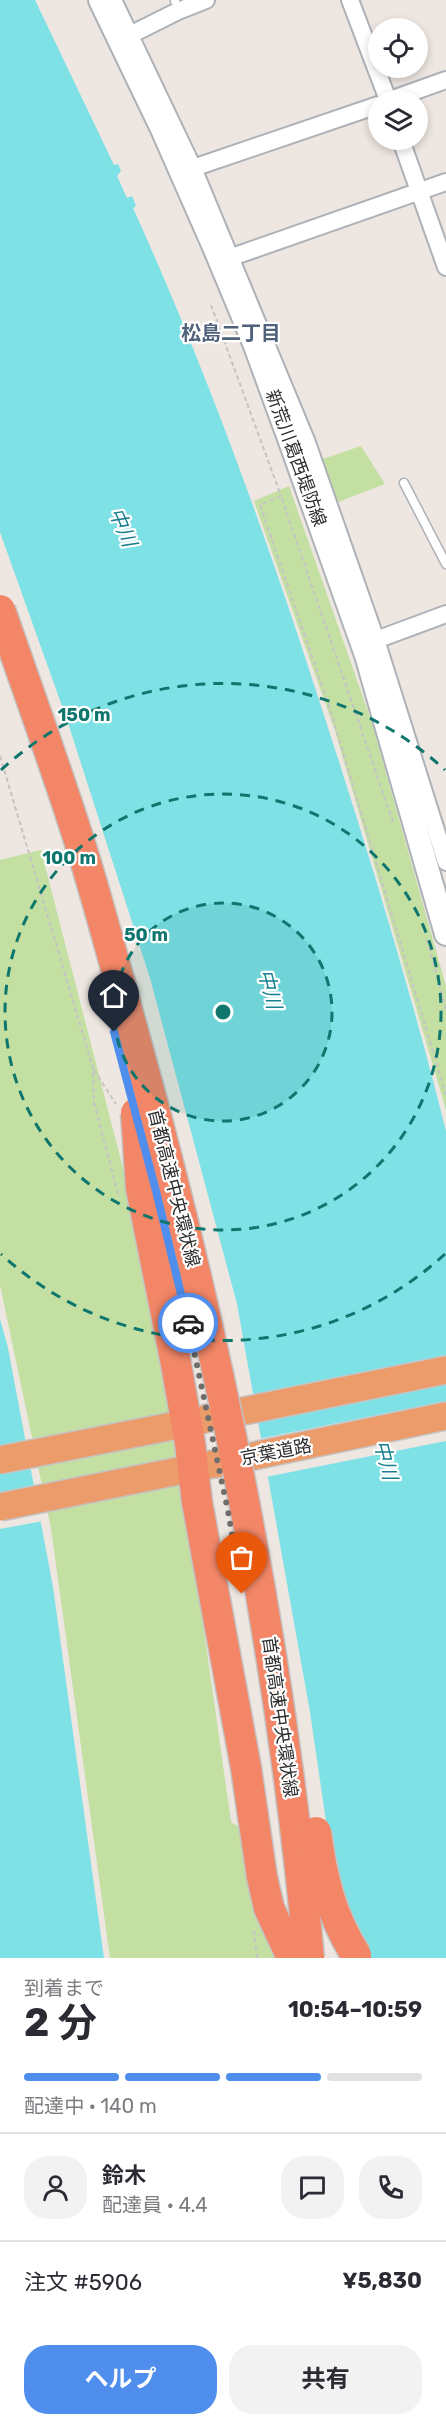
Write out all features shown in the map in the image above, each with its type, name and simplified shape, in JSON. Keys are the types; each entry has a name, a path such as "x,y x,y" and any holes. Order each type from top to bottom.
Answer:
{"highway":[{"name":"首都高速中央環状線","path":"0,610 78,835 158,1122 206,1312 246,1506 272,1652 291,1788 309,1958"},
{"name":"首都高速中央環状線","path":"0,666 61,845 89,937 136,1113 186,1316 228,1511 271,1780 292,1958"},
{"path":"206,1312 226,1358 249,1433 268,1521 327,1895 343,1935 356,1954"},
{"path":"0,1460 446,1370"},
{"name":"京葉道路","path":"0,1507 446,1416"}],"main road":[{"name":"新荒川葛西堤防線","path":"100,0 259,341 366,655 435,933"}],"street":[{"path":"113,0 193,168 232,257 259,341 306,440 376,640 446,862"},
{"path":"130,35 176,3 206,0"},
{"path":"350,0 385,90"},
{"path":"418,90 446,80"},
{"path":"193,168 368,108"},
{"path":"405,150 446,267"},
{"path":"232,257 446,182"},
{"path":"376,640 446,614"}],"lane":[{"path":"404,483 446,564"}],"path":[{"path":"211,306 281,496 393,822"},
{"path":"281,496 260,505 329,706 446,1095"},
{"path":"0,756 48,913"},
{"path":"435,933 446,1009"}],"green space":[{"path":"361,446 385,484 333,504 317,461"},
{"path":"289,486 372,723 446,986 446,1110 335,731 254,501"},
{"path":"41,850 158,1304 231,1822 265,1844 278,1958 110,1958 51,1528 0,1285 0,860"}],"water":[{"name":"中川","path":"0,0 35,0 114,165 118,164 121,171 117,176 127,198 132,196 136,206 133,208 210,391 278,577 371,862 446,1131 446,1958 340,1958 327,1828 310,1712 237,1304 150,978 68,723 0,532"},
{"path":"0,1319 8,1348 53,1587 104,1958 0,1958"}],"pier":[{"path":"446,1401 446,1441 266,1477 258,1439"},
{"path":"37,1488 43,1521 0,1529 0,1495"}],"way so far":[{"path":"188,1323 228,1511 242,1594"}],"district":[{"name":"松島二丁目","path":"231,333"}],"route":[{"path":"114,1032 188,1323"}]}
